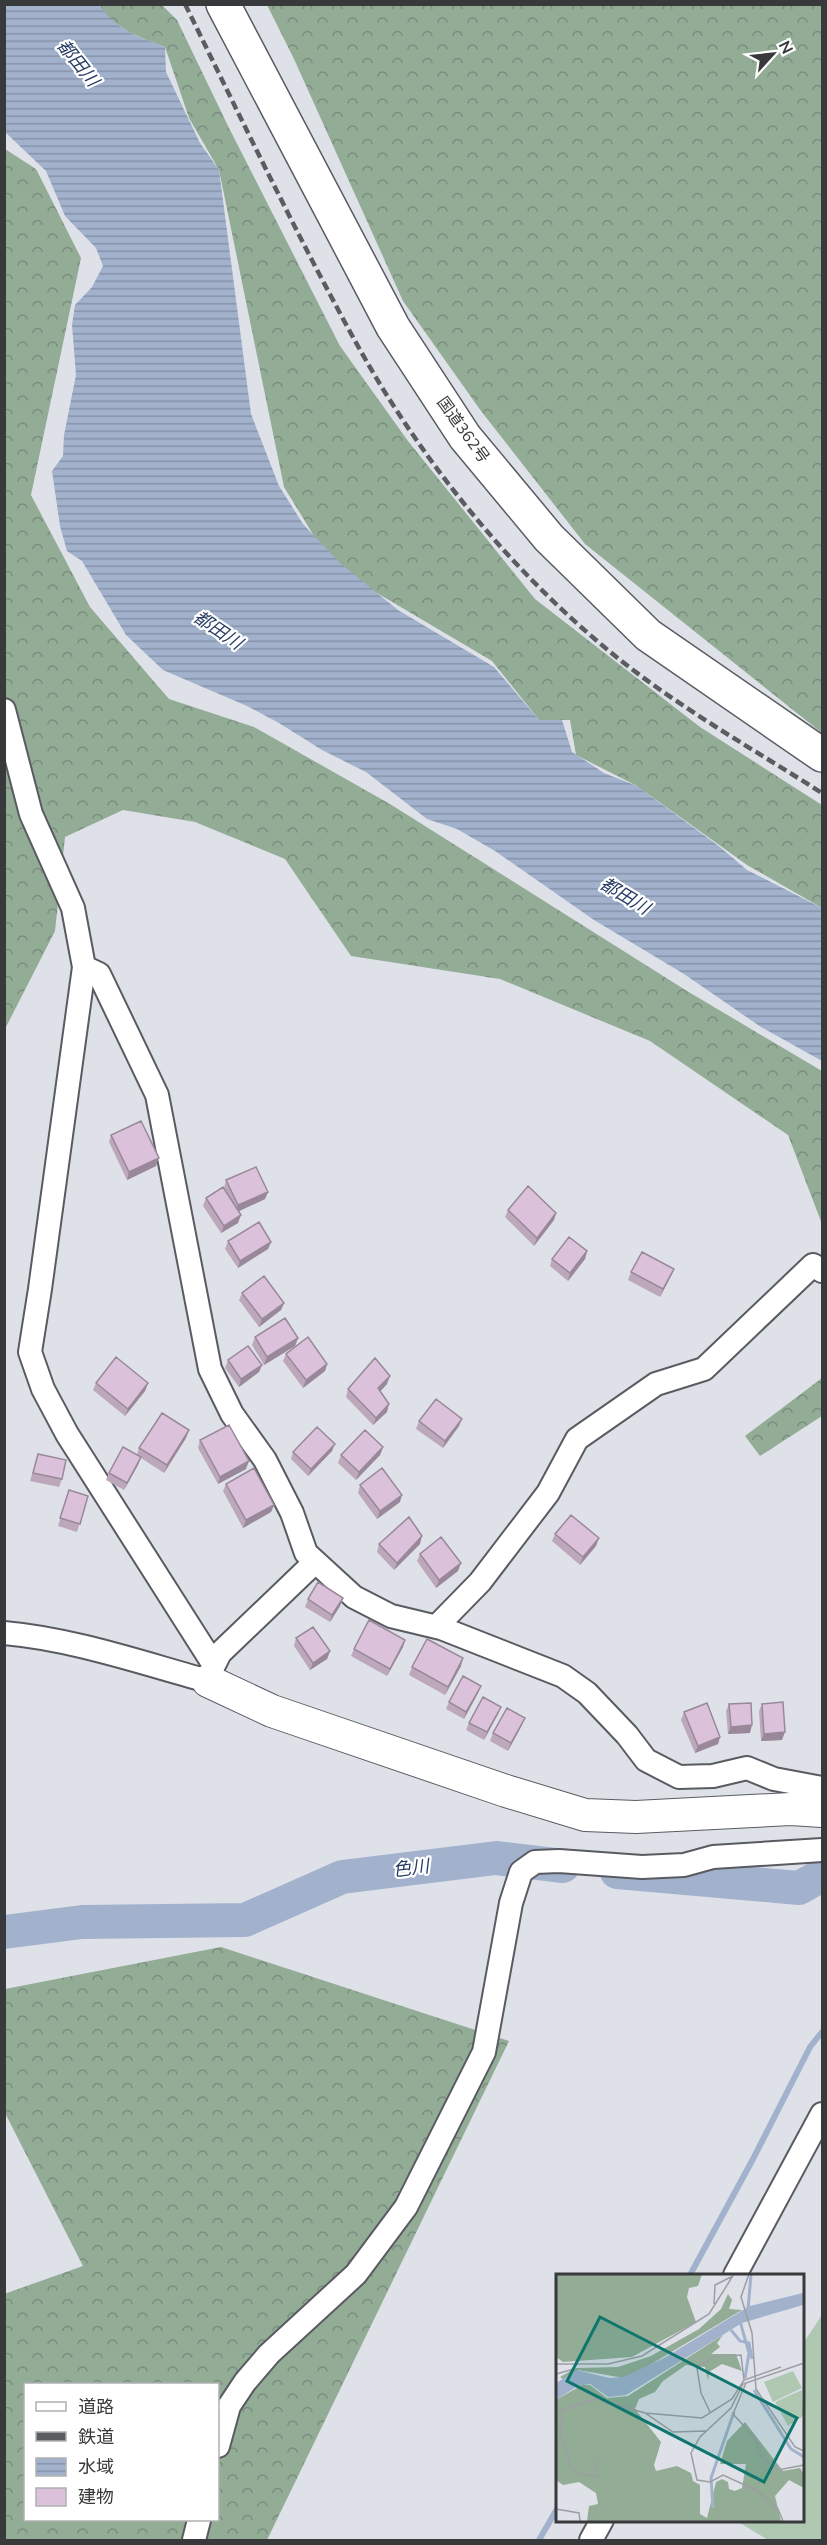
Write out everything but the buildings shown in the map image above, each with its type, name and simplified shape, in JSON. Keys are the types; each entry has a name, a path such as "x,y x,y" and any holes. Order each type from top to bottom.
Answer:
{"highway":[{"name":"国道362号","path":"224,4 393,327 465,437 549,538 648,635 822,755"}],"street":[{"path":"4,710 31,814 73,909 84,966 30,1352 43,1389 67,1434 211,1673"},
{"path":"84,966 99,974 157,1095 210,1369 232,1414 265,1460 292,1513 306,1553 354,1597 391,1616 436,1627 563,1677 587,1693 627,1735 646,1760 680,1777 713,1776 747,1768 774,1779 822,1788"},
{"path":"436,1627 480,1582 548,1493 577,1439 656,1384 704,1369 813,1265 822,1271"},
{"path":"211,1673 220,1653 315,1562"},
{"path":"4,1633 27,1635 85,1649 211,1673 273,1711 506,1791 585,1815 636,1817 791,1809 822,1811"},
{"path":"219,2443 230,2406 245,2382 269,2354 356,2274 406,2207 484,2052 511,1903 521,1872 535,1862 559,1861 620,1867 684,1865 713,1857 822,1850"},
{"path":"736,2274 822,2114"},
{"path":"194,2541 199,2521"},
{"path":"591,2541 601,2521"}],"green space":[{"path":"98,5 162,5 177,20 340,346 408,441 535,599 700,727 822,805 822,908 747,865 637,786 576,755 570,720 539,720 492,661 333,567 284,487 219,170 189,118 165,47 119,26"},
{"path":"267,5 822,5 822,733 585,544 481,411 403,301 294,59"},
{"path":"5,149 36,169 81,258 31,495 90,607 169,699 254,727 390,804 687,991 822,1071 822,1224 788,1135 650,1041 500,979 351,956 285,859 195,822 123,810 65,837 55,931 5,1029"},
{"path":"822,1378 822,1416 760,1456 745,1436"},
{"path":"221,1947 509,2041 267,2540 5,2540 4,2294 83,2266 5,2113 5,1989"},
{"path":"822,2315 822,2540 768,2540 737,2521 803,2521 803,2344"}],"water":[{"name":"都田川","path":"4,5 100,5 120,26 137,36 165,47 166,72 200,143 219,170 251,414 279,486 303,524 340,563 398,610 494,667 539,720 562,720 572,752 604,773 637,786 720,847 747,870 822,908 822,1061 761,1027 684,974 594,920 495,851 457,829 427,819 366,772 322,750 247,706 163,670 126,635 82,561 67,551 60,526 52,471 63,456 64,435 76,375 72,325 75,305 92,287 103,266 96,248 65,216 46,171 5,132"}],"waterway":[{"name":"色川","path":"4,1932 82,1922 245,1920 342,1877 496,1858 563,1866"},
{"name":"色川","path":"617,1872 799,1888 822,1875"},
{"path":"691,2274 810,2047 822,2032"},
{"path":"539,2540 556,2511"}],"railway":[{"path":"185,4 298,233 364,357 420,445 469,510 524,572 583,629 614,655 690,710 822,793"}]}
